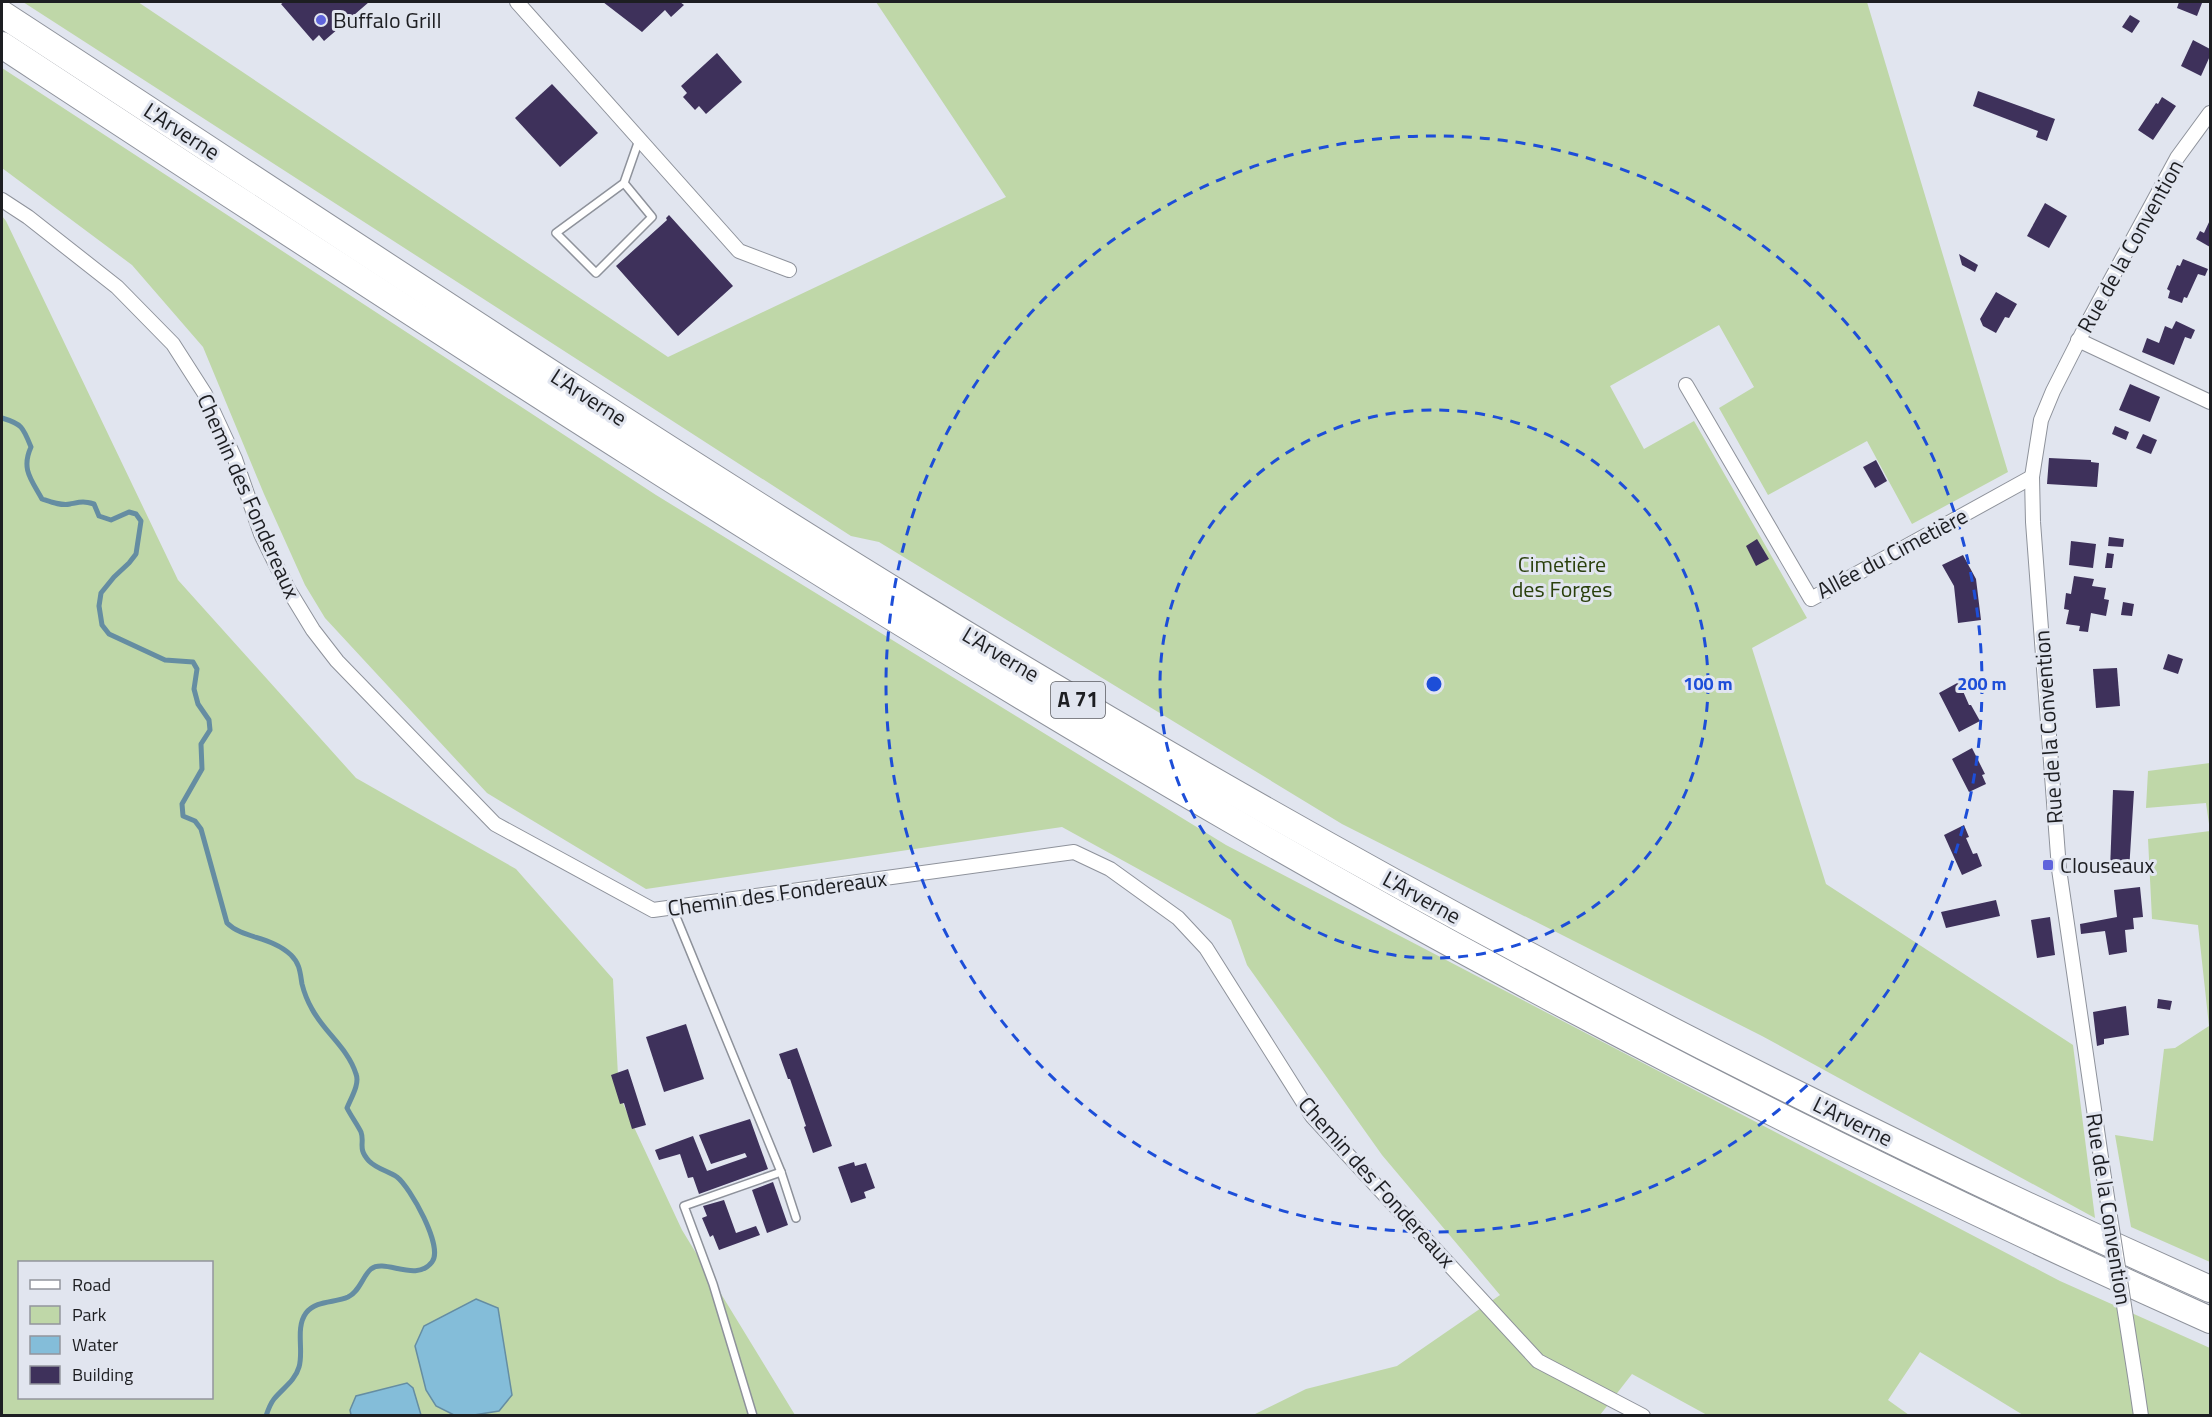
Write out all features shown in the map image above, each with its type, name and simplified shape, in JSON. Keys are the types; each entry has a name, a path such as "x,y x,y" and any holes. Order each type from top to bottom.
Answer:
{"highway":[{"name":"L'Arverne","path":"2,14 743,495 919,605 1258,805 1409,891 1712,1050 2022,1203 2211,1289"},
{"name":"L'Arverne","path":"2,45 558,408 907,628 1230,820 1542,993 1720,1086 2036,1240 2211,1320"}],"street":[{"path":"517,2 739,251 789,270"},
{"name":"Rue de la Convention","path":"2141,1416 2059,869 2033,522 2032,477 2041,420 2078,340 2177,158 2211,113"},
{"name":"Chemin des Fondereaux","path":"2,200 28,217 117,286 173,344 209,403 235,459 261,534 288,590 313,630 337,661 495,824 653,910 1074,852 1110,869 1178,918 1206,948 1312,1116 1538,1361 1643,1416"},
{"path":"2078,340 2211,402"},
{"name":"Allée du Cimetière","path":"1686,385 1811,599 2032,477"}],"lane":[{"path":"624,183 652,217 596,273 556,233 624,183 639,140"},
{"path":"672,907 781,1172 796,1218"},
{"path":"753,1416 712,1284 684,1206 781,1172"}],"green space":[{"name":"Cimetière des Forges","path":"23,2 138,2 668,357 1006,197 876,2 1867,2 2008,472 1912,524 1867,441 1768,495 1719,408 1754,387 1719,325 1610,386 1644,449 1694,421 1807,618 1752,648 1826,884 2073,1045 2095,1218 1762,1036 1342,824 879,542 851,536"},
{"path":"2,68 656,495 1226,845 2060,1281 2210,1348 2210,1415 2023,1415 1920,1352 1888,1400 1909,1415 1707,1415 1632,1374 1600,1415 1253,1415 1306,1389 1397,1366 1500,1295 1382,1155 1247,965 1231,920 1062,827 646,889 487,793 325,618 305,585 264,494 203,347 132,265 2,168"},
{"path":"2,216 178,580 356,778 516,869 613,979 619,1095 682,1230 795,1415 2,1415"},
{"path":"2210,763 2210,831 2206,803 2146,808 2148,771"},
{"path":"2210,831 2210,1262 2131,1227 2115,1135 2153,1141 2164,1049 2175,1048 2209,1026 2198,925 2152,919 2148,839"}],"water":[{"path":"476,1299 498,1308 512,1395 499,1411 454,1415 436,1406 426,1390 415,1346 424,1326"},
{"path":"407,1383 413,1388 421,1415 351,1415 350,1410 356,1396"}],"building":[{"name":"Buffalo Grill","path":"284,2 369,2 324,41 319,35 313,41 281,4"},
{"path":"603,2 680,2 684,5 671,17 665,10 642,32"},
{"path":"2179,2 2202,3 2197,16 2177,8"},
{"path":"2130,15 2140,21 2132,33 2122,27"},
{"path":"2193,40 2210,49 2210,56 2201,76 2181,66"},
{"path":"717,53 742,82 706,114 699,106 695,110 683,97 687,93 681,86"},
{"path":"552,84 598,133 560,167 515,118"},
{"path":"1978,91 2055,119 2047,141 2036,137 2038,131 1973,106"},
{"path":"2162,97 2176,106 2153,140 2138,130"},
{"path":"2045,203 2067,216 2049,248 2027,236"},
{"path":"669,215 733,286 678,336 616,266 667,220"},
{"path":"2210,220 2210,247 2196,239 2200,231 2204,233"},
{"path":"1959,254 1978,265 1975,272 1962,265"},
{"path":"2183,259 2208,269 2205,276 2198,274 2187,298 2184,297 2182,303 2168,298 2170,291 2167,289 2177,265 2180,266"},
{"path":"1996,292 2017,304 2009,318 2005,317 1996,333 1983,326 1980,319"},
{"path":"2176,321 2195,330 2191,339 2185,337 2174,365 2142,352 2147,338 2159,343 2165,326 2172,329"},
{"path":"2130,384 2160,397 2150,422 2119,410"},
{"path":"2115,426 2129,432 2126,440 2112,434"},
{"path":"2143,434 2157,440 2151,454 2136,448"},
{"path":"2049,458 2091,460 2091,462 2099,463 2097,487 2047,484"},
{"path":"1876,460 1887,481 1875,488 1863,467"},
{"path":"2109,537 2124,539 2123,547 2108,546"},
{"path":"1757,539 1769,559 1756,566 1746,546"},
{"path":"2071,541 2096,544 2093,568 2069,565"},
{"path":"2107,553 2114,554 2112,568 2105,568"},
{"path":"1963,555 1976,579 1981,620 1958,623 1954,586 1942,565"},
{"path":"2074,576 2094,579 2092,586 2106,588 2104,599 2109,600 2106,616 2091,613 2088,632 2079,631 2080,626 2066,624 2069,610 2064,609 2066,593 2071,594"},
{"path":"2123,602 2134,604 2132,616 2121,615"},
{"path":"2168,654 2183,659 2178,674 2163,669"},
{"path":"2117,668 2120,706 2096,708 2093,669"},
{"path":"1959,682 1969,705 1980,721 1959,732 1939,693"},
{"path":"1972,748 1985,774 1982,775 1986,784 1969,792 1952,759"},
{"path":"2113,790 2134,791 2129,871 2110,870"},
{"path":"1964,825 1969,837 1966,838 1973,854 1977,853 1982,866 1962,875 1944,835"},
{"path":"2140,887 2143,917 2133,918 2134,929 2125,930 2127,952 2109,955 2105,931 2081,934 2080,924 2117,917 2114,890"},
{"path":"1996,900 2000,916 1946,928 1941,912"},
{"path":"2050,917 2055,955 2037,958 2031,920"},
{"path":"2158,999 2172,1001 2170,1010 2157,1008"},
{"path":"2126,1006 2129,1035 2104,1039 2104,1044 2097,1046 2093,1012"},
{"path":"686,1024 704,1079 664,1092 646,1037"},
{"path":"797,1048 832,1146 813,1153 790,1079 788,1079 779,1054"},
{"path":"628,1069 646,1125 632,1129 624,1103 620,1104 611,1075"},
{"path":"750,1119 768,1169 699,1194 693,1177 688,1178 680,1154 659,1160 655,1150 693,1136 707,1171 747,1157 745,1153 711,1164 699,1135"},
{"path":"854,1162 855,1166 866,1163 875,1188 864,1192 866,1198 851,1203 838,1167"},
{"path":"773,1182 788,1225 767,1233 752,1190"},
{"path":"724,1200 736,1233 756,1226 760,1235 719,1250 713,1235 710,1237 702,1218 707,1216 703,1206"}],"waterway":[{"path":"2,418 14,422 26,435 31,447 27,468 42,499 63,504 90,503 94,504 99,516 111,520 129,512 136,514 141,521 136,554 101,593 99,606 102,625 109,634 165,660 193,662 197,669 194,689 198,704 209,720 210,730 201,744 202,769 182,804 183,816 195,821 201,829 227,923 241,932 275,944 291,955 296,962 311,1006 342,1048 356,1074 356,1087 347,1108 361,1132 363,1153 372,1164 397,1177 403,1183 417,1204 430,1231 434,1254 432,1262 425,1268 409,1271 377,1266 368,1272 358,1288 348,1297 315,1306 306,1313 300,1332 299,1367 292,1380 273,1401 266,1416"}],"place":[{"name":"Buffalo Grill","path":"321,20"},
{"name":"Clouseaux","path":"2048,865"}]}
